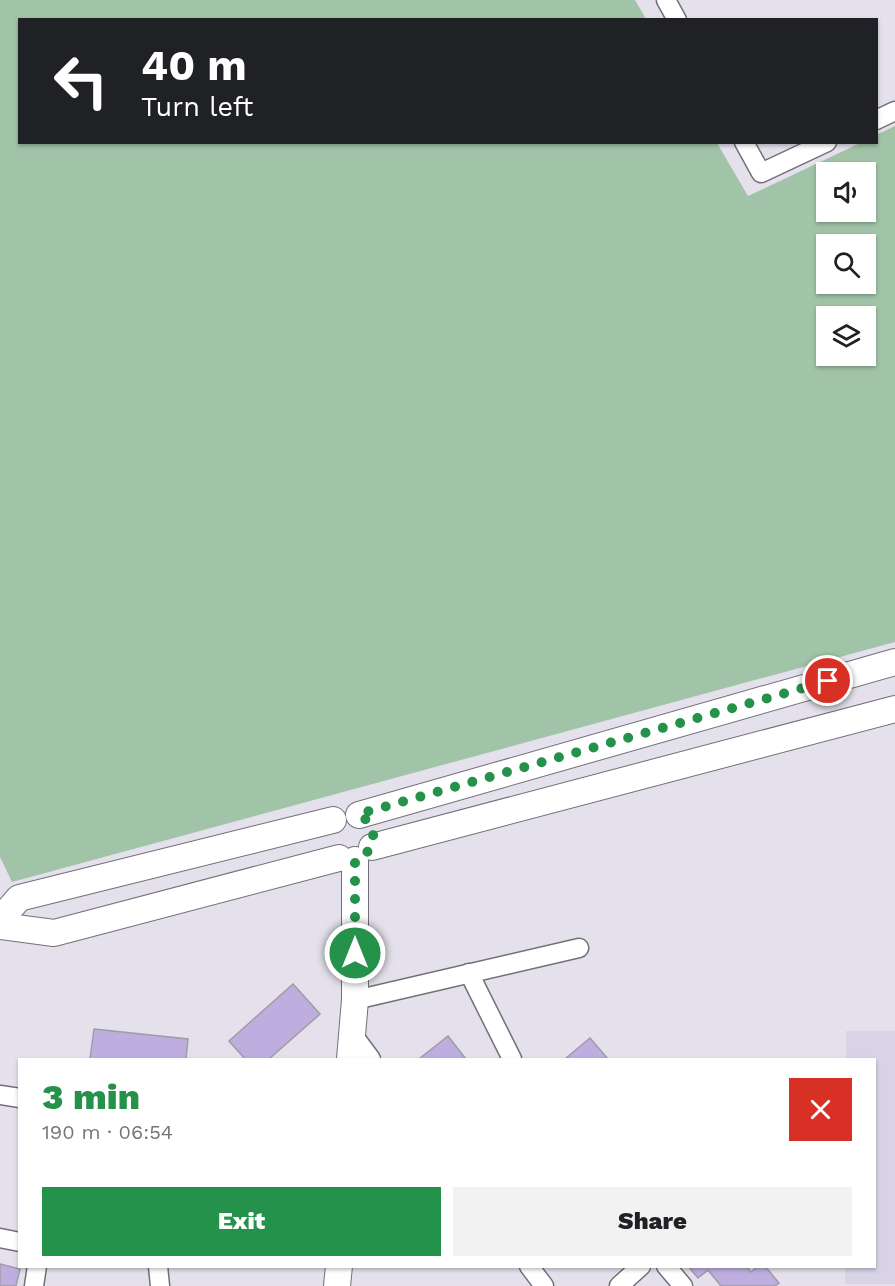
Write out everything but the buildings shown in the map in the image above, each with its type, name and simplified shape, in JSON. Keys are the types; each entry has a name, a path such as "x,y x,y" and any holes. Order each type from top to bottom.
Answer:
{"street":[{"path":"666,0 676,18"},
{"path":"878,119 895,111"},
{"path":"745,144 761,173 822,144"},
{"path":"0,920 20,898 333,820 345,813 359,814 895,662"},
{"path":"0,926 54,933 355,855 895,709"},
{"path":"350,1058 355,1000 355,855 374,831 365,818 359,814"},
{"path":"333,820 327,833 327,840 333,853 355,855"},
{"path":"355,1000 579,948"},
{"path":"469,974 511,1058"},
{"path":"351,1032 370,1058"},
{"path":"0,1095 18,1098"},
{"path":"0,1238 18,1242"},
{"path":"34,1286 37,1268"},
{"path":"158,1268 160,1286"},
{"path":"337,1286 339,1268"},
{"path":"530,1268 544,1286"},
{"path":"619,1286 639,1268"},
{"path":"668,1268 683,1286"}],"shaded area":[{"path":"846,1031 895,1031 895,1284 845,1284 845,1268 876,1268 876,1058 846,1058"}],"green space":[{"path":"0,0 635,0 645,18 18,18 18,144 718,144 748,196 816,164 816,222 876,222 876,162 820,162 858,144 878,144 878,134 895,126 895,642 12,882 0,857"}],"route":[{"path":"355,953 355,860 368,853 374,839 374,831 370,824 359,814 828,681"}]}
